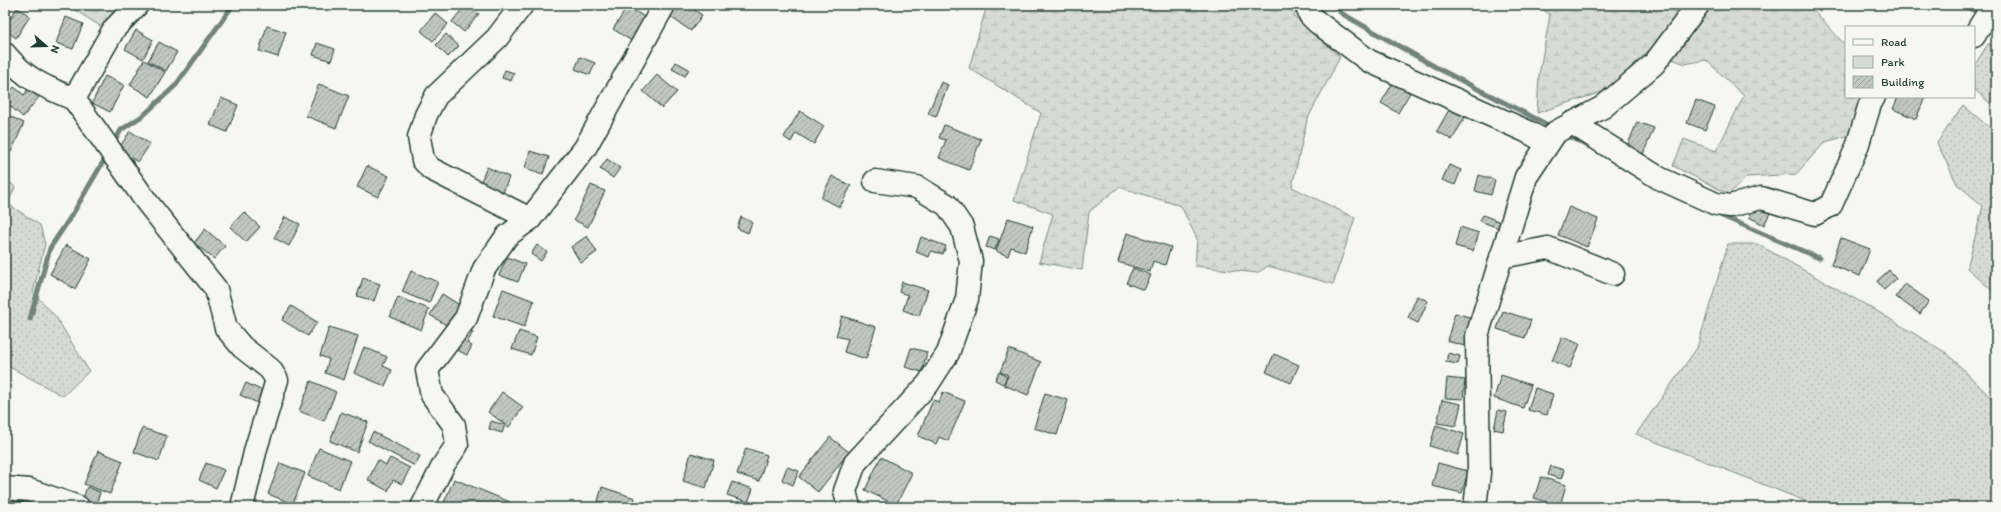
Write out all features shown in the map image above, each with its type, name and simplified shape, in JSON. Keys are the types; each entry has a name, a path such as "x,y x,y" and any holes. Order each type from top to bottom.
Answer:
{"street":[{"path":"74,99 114,29 137,5"},
{"path":"522,5 497,38 436,96 426,115 419,137 423,160 431,169 530,219"},
{"path":"422,507 444,464 457,445 454,425 432,395 427,370 466,318 484,269 508,236 530,219 585,148 664,5"},
{"path":"1306,5 1310,15 1317,22 1369,60 1526,131 1548,143"},
{"path":"1475,507 1479,473 1477,336 1526,177 1556,132 1603,107 1654,64 1698,5"},
{"path":"1975,34 1993,5"},
{"path":"5,54 19,71 40,85 74,99 146,201 216,289 226,328 242,347 270,369 277,380 256,448 242,507"},
{"path":"1572,123 1659,178 1716,204 1730,206 1761,198 1815,214 1831,204 1857,146 1870,104 1873,98"},
{"path":"849,507 845,492 855,463 928,384 948,353 967,299 971,261 962,227 947,205 917,187 876,180"},
{"path":"1501,257 1548,248 1614,274"},
{"path":"5,488 29,490 78,507"}],"green space":[{"path":"67,5 131,5 108,31"},
{"path":"987,5 1299,5 1294,16 1340,57 1307,120 1292,187 1355,218 1333,284 1268,266 1257,273 1195,266 1197,239 1181,206 1119,187 1089,212 1082,270 1039,262 1053,214 1014,200 1041,113 969,68"},
{"path":"1537,5 1682,5 1657,43 1605,91 1537,113 1539,75 1550,15"},
{"path":"1712,5 1809,5 1845,45 1845,98 1866,98 1859,117 1847,136 1825,142 1796,174 1747,177 1729,194 1673,166 1684,139 1716,151 1744,96 1706,60 1685,64 1672,59"},
{"path":"1988,44 1996,45 1996,109 1975,90 1975,64"},
{"path":"1963,105 1996,133 1996,294 1967,268 1983,206 1957,184 1937,143"},
{"path":"5,177 15,187 8,204 40,225 45,244 33,292 56,317 89,371 63,396 6,365"},
{"path":"1728,244 1757,244 1875,310 1948,354 1996,403 1996,507 1820,507 1636,434 1697,348"}],"building":[{"path":"465,5 479,14 464,32 452,22"},
{"path":"677,5 687,5 702,15 691,31 669,16"},
{"path":"941,5 961,5 959,11"},
{"path":"1983,5 1979,14 1959,6"},
{"path":"628,6 650,21 635,43 613,29"},
{"path":"17,8 30,16 16,38 5,30 5,27"},
{"path":"435,13 448,24 433,41 421,31"},
{"path":"66,17 83,24 73,49 56,43"},
{"path":"267,26 286,32 278,57 259,51"},
{"path":"136,30 153,40 143,59 125,49"},
{"path":"446,34 459,46 448,57 436,45"},
{"path":"159,42 177,52 166,71 148,61"},
{"path":"317,43 335,49 331,61 313,55"},
{"path":"580,57 595,63 590,75 575,69"},
{"path":"144,60 165,72 150,97 130,85"},
{"path":"676,62 689,69 685,76 672,69"},
{"path":"505,70 514,73 511,81 502,78"},
{"path":"657,75 677,92 662,108 643,91"},
{"path":"105,76 124,85 110,112 92,103"},
{"path":"1394,81 1411,91 1398,113 1381,103"},
{"path":"941,82 948,85 936,117 928,114"},
{"path":"32,84 42,93 23,117 5,102 5,98 14,87 24,95"},
{"path":"319,84 349,96 336,128 306,116"},
{"path":"221,98 238,105 227,132 210,125"},
{"path":"1898,98 1925,98 1916,119 1893,109"},
{"path":"1696,100 1715,107 1705,130 1687,123"},
{"path":"1450,108 1465,117 1452,140 1437,131"},
{"path":"800,111 824,126 814,144 796,133 791,142 784,137"},
{"path":"5,114 24,123 11,152 5,150"},
{"path":"1637,122 1654,128 1643,154 1627,147"},
{"path":"944,125 981,139 969,170 939,158 946,140 939,138"},
{"path":"130,131 150,144 138,162 118,150"},
{"path":"530,151 549,157 543,174 525,168"},
{"path":"607,159 620,168 613,178 600,169"},
{"path":"1449,165 1461,170 1455,185 1442,180"},
{"path":"367,166 389,176 378,197 357,187"},
{"path":"487,167 509,177 501,198 478,188"},
{"path":"1479,175 1495,180 1491,195 1475,191"},
{"path":"832,176 851,186 840,207 821,198"},
{"path":"591,185 605,191 588,227 574,220"},
{"path":"1754,206 1770,213 1764,225 1749,217"},
{"path":"1569,207 1598,219 1587,247 1558,235"},
{"path":"244,212 260,227 246,242 230,227"},
{"path":"1483,215 1503,223 1501,229 1480,221"},
{"path":"285,217 300,224 289,246 274,238"},
{"path":"741,217 752,222 748,233 737,228"},
{"path":"1008,218 1033,226 1025,252 1011,247 1008,256 996,251"},
{"path":"1460,227 1479,233 1473,251 1455,246"},
{"path":"205,229 225,246 214,259 194,243"},
{"path":"1127,233 1171,247 1165,265 1153,261 1150,272 1118,262"},
{"path":"587,236 597,252 581,263 571,247"},
{"path":"990,236 999,239 995,250 986,247"},
{"path":"921,237 946,246 943,254 931,251 929,257 916,252"},
{"path":"1841,238 1870,249 1860,276 1831,265"},
{"path":"66,245 91,259 75,289 50,274"},
{"path":"537,245 547,252 541,261 531,254"},
{"path":"507,257 525,264 518,282 499,275"},
{"path":"1133,268 1151,275 1144,290 1126,283"},
{"path":"1889,270 1896,279 1884,290 1877,281"},
{"path":"411,271 438,282 429,303 402,292"},
{"path":"363,278 380,284 374,301 357,296"},
{"path":"902,282 928,290 919,316 903,310 908,295 899,292"},
{"path":"1905,284 1929,301 1920,314 1896,297"},
{"path":"503,289 534,301 524,327 493,316"},
{"path":"442,294 463,307 451,328 430,315"},
{"path":"1417,296 1428,301 1418,323 1408,318"},
{"path":"398,297 429,309 421,330 390,317"},
{"path":"291,306 317,322 308,336 282,320"},
{"path":"1503,311 1531,320 1525,338 1497,329"},
{"path":"1455,313 1476,319 1468,347 1447,341"},
{"path":"842,316 876,327 866,359 844,352 848,339 836,336"},
{"path":"329,327 358,336 344,380 325,373 329,359 320,356"},
{"path":"468,329 473,332 467,343 472,346 467,355 457,350"},
{"path":"519,331 537,337 531,355 512,349"},
{"path":"1562,337 1580,344 1570,368 1552,361"},
{"path":"364,347 387,357 383,366 392,370 385,386 354,373"},
{"path":"911,348 927,352 922,372 905,367"},
{"path":"1009,349 1041,362 1028,395 1004,385 1008,375 1000,372"},
{"path":"1448,353 1460,356 1458,364 1446,362"},
{"path":"1274,354 1299,365 1291,383 1266,372"},
{"path":"999,372 1007,377 1003,384 995,380"},
{"path":"1501,375 1531,385 1523,408 1494,398"},
{"path":"1447,378 1465,380 1463,399 1445,398"},
{"path":"311,381 336,392 324,421 299,411"},
{"path":"246,383 265,392 260,404 240,395"},
{"path":"1535,388 1553,394 1547,415 1528,410"},
{"path":"502,392 523,407 509,427 488,412"},
{"path":"943,392 965,401 948,441 939,437 936,444 918,436 933,400 939,402"},
{"path":"1045,393 1068,400 1057,435 1034,428"},
{"path":"1442,400 1461,404 1456,426 1437,423"},
{"path":"1498,410 1507,412 1503,431 1494,429"},
{"path":"341,412 368,422 357,452 330,441"},
{"path":"491,421 505,425 502,433 489,429"},
{"path":"1436,425 1464,434 1458,455 1430,446"},
{"path":"142,428 167,436 159,461 134,452"},
{"path":"373,432 420,456 415,466 368,441"},
{"path":"830,437 849,452 818,492 799,477"},
{"path":"319,448 350,461 339,489 308,476"},
{"path":"746,448 767,455 759,481 737,474"},
{"path":"98,451 123,461 110,494 84,484"},
{"path":"691,453 714,460 706,488 683,481"},
{"path":"881,457 912,473 896,505 865,490"},
{"path":"390,458 410,468 402,484 393,480 388,491 368,480 378,460 386,465"},
{"path":"206,463 224,470 216,488 199,480"},
{"path":"280,463 305,473 293,504 268,494"},
{"path":"1438,463 1468,471 1462,493 1432,486"},
{"path":"1551,466 1564,470 1561,479 1548,475"},
{"path":"787,467 799,471 793,485 782,480"},
{"path":"1541,477 1566,485 1560,506 1534,498"},
{"path":"454,479 510,502 507,507 448,507 443,505"},
{"path":"732,482 753,489 748,502 727,495"},
{"path":"87,487 100,492 96,506 82,501"},
{"path":"602,487 635,498 632,507 618,507 598,501"},
{"path":"6,497 27,504 26,507 5,507"}],"waterway":[{"path":"117,137 121,130 145,114 176,85 233,5"},
{"path":"1335,5 1341,13 1439,69 1546,124"},
{"path":"1571,137 1590,147"},
{"path":"30,319 50,248 72,215 103,162"},
{"path":"1715,213 1819,258"}]}
